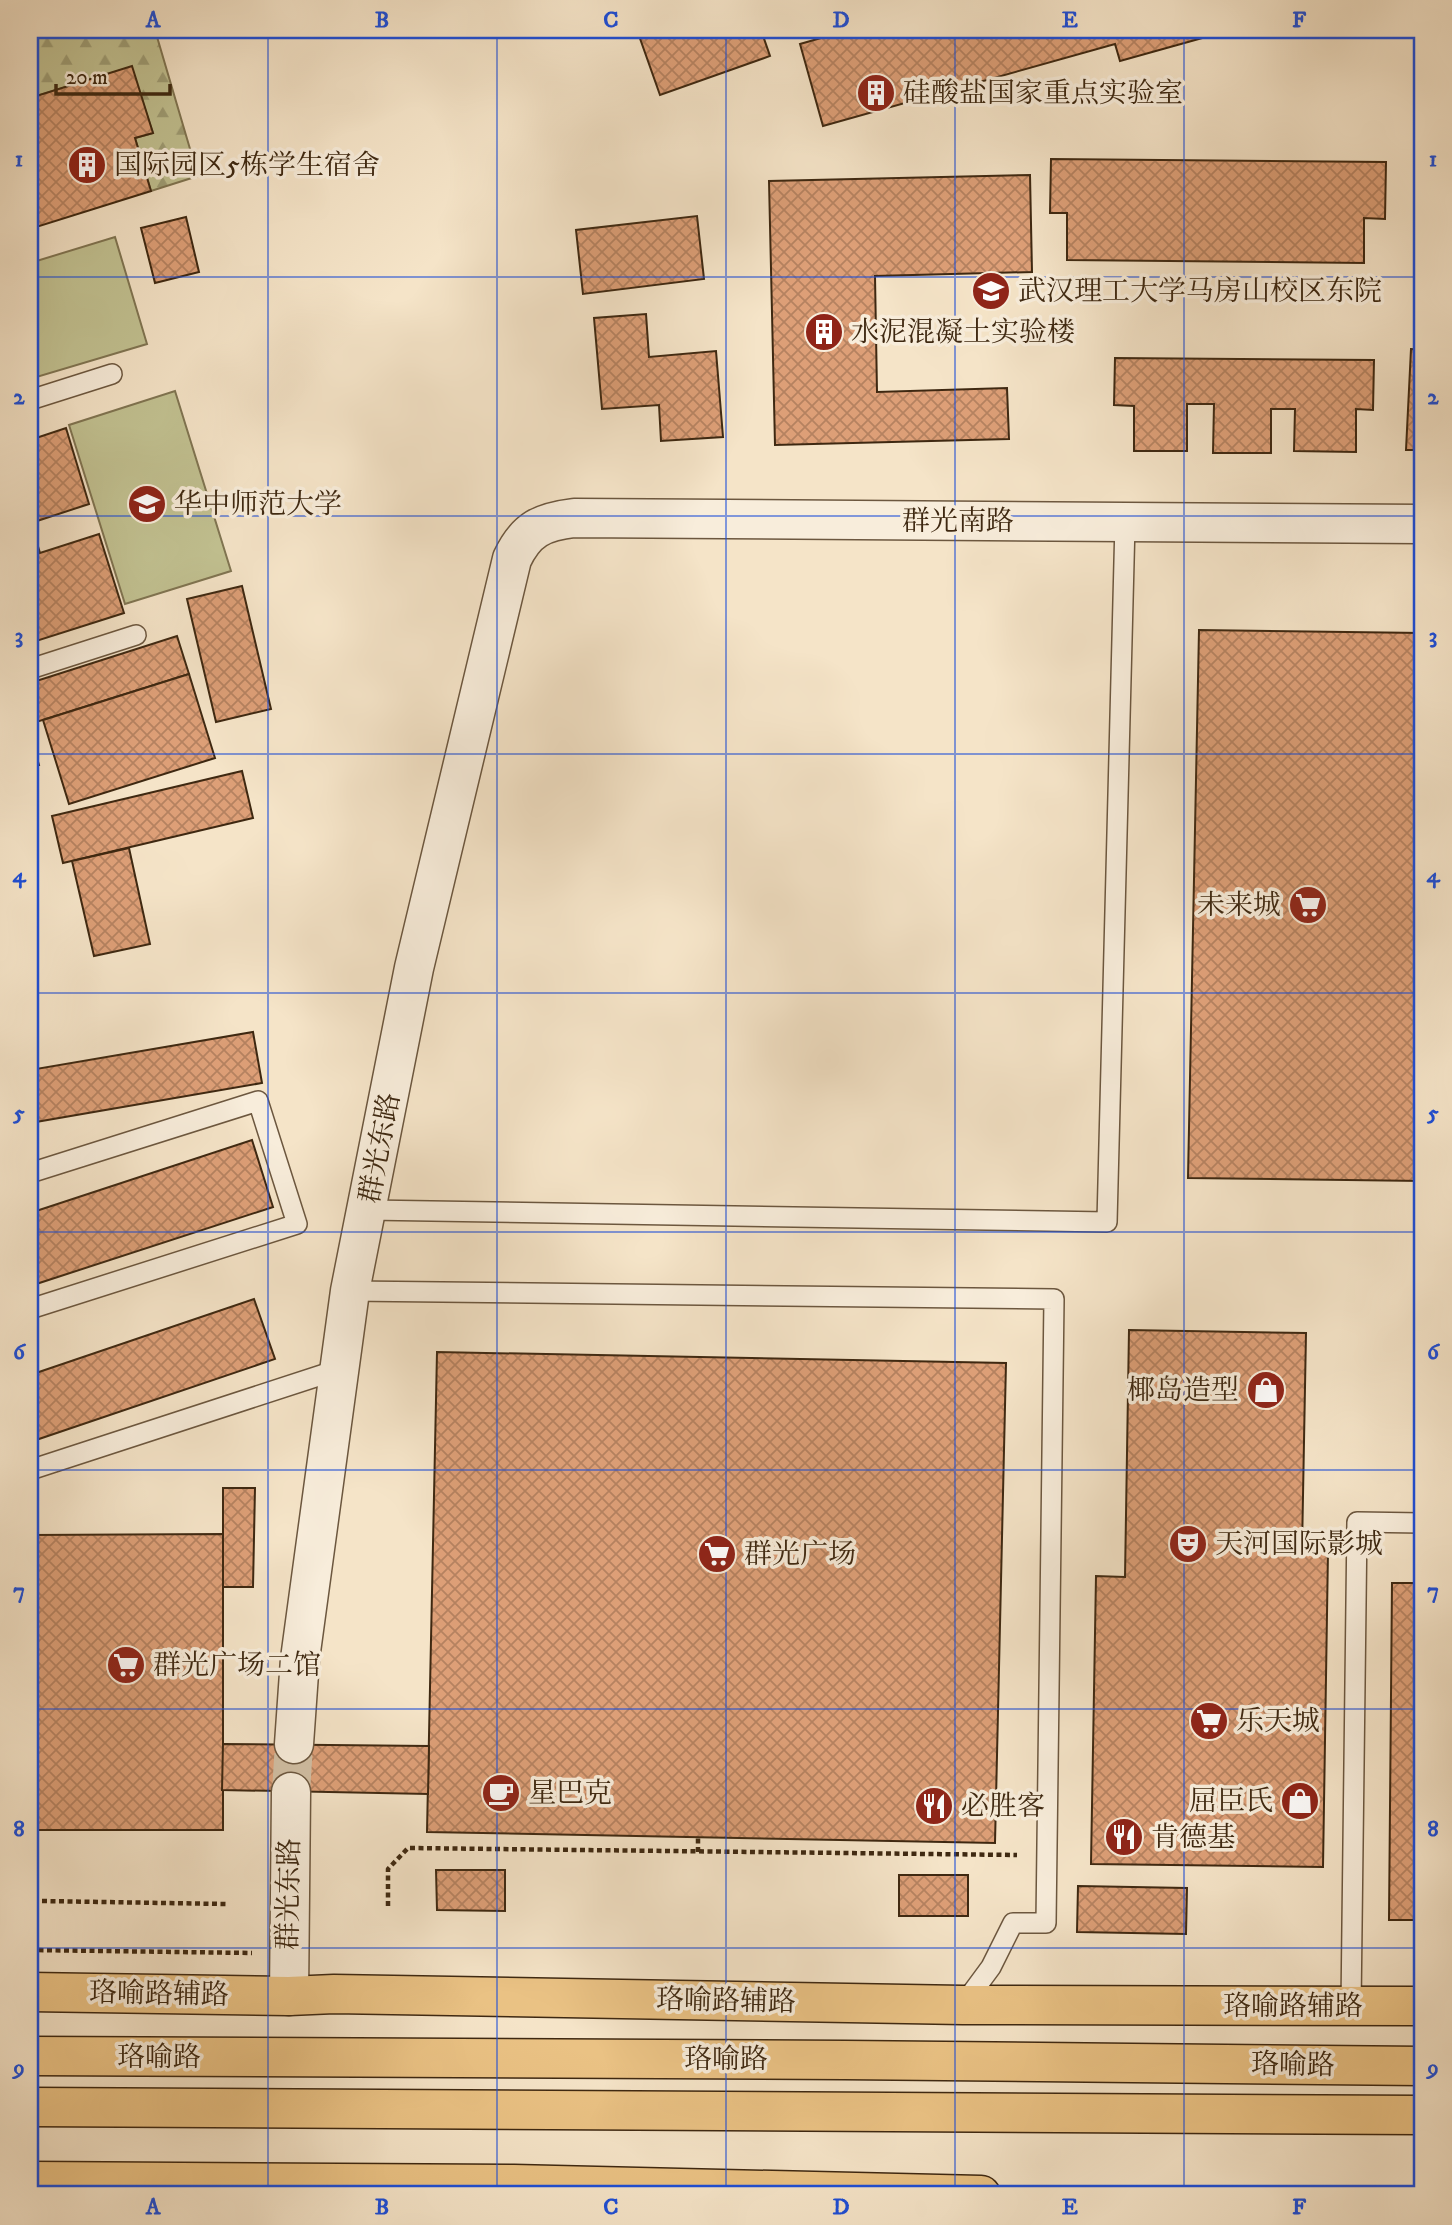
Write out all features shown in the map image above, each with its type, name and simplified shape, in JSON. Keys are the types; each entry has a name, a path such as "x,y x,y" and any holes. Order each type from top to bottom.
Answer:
{"main road":[{"name":"珞喻路辅路","path":"30,1992 289,1996 348,1994 962,2005 1422,2006"},
{"name":"珞喻路","path":"30,2056 1422,2066"},
{"name":"珞喻路","path":"30,2107 1422,2115"},
{"path":"30,2181 514,2184 981,2195"}],"street":[{"name":"群光南路","path":"512,559 521,540 535,529 551,521 574,518 1422,524"},
{"name":"群光东路","path":"294,1744 300,1659 351,1291 414,968 512,559"},
{"name":"群光东路","path":"289,1996 291,1792"}],"lane":[{"path":"30,400 112,374"},
{"path":"368,1210 1107,1223 1125,523"},
{"path":"30,668 136,635"},
{"path":"30,1173 258,1101 297,1224 30,1309"},
{"path":"351,1291 1054,1299 1046,1923 1013,1923 991,1967 962,2005"},
{"path":"30,1470 340,1369"},
{"path":"1351,2007 1357,1522 1422,1523"}],"path":[{"path":"698,1837 698,1852"},
{"path":"388,1906 388,1869 408,1848 1017,1855"},
{"path":"42,1901 226,1904"}],"green space":[{"path":"30,30 155,30 198,176 151,191 135,138 153,133 131,67 30,98"},
{"path":"115,237 147,344 30,379 30,263"},
{"path":"175,391 231,571 125,604 69,425"}],"building":[{"path":"637,30 761,30 770,56 660,95"},
{"name":"硅酸盐国家重点实验室","path":"849,30 1231,30 1120,61 1115,44 823,126 800,44"},
{"name":"国际园区5栋学生宿舍","path":"132,66 153,133 135,138 151,191 30,229 30,98"},
{"path":"1051,159 1386,162 1385,219 1364,218 1364,263 1067,260 1067,213 1050,213"},
{"name":"水泥混凝土实验楼","path":"1030,175 1032,272 875,276 877,392 1007,388 1009,439 775,445 769,181"},
{"path":"697,216 704,279 583,294 576,230"},
{"path":"186,217 199,272 155,283 141,228"},
{"path":"646,314 649,357 716,351 723,437 661,441 659,405 602,409 594,318"},
{"path":"1411,349 1422,350 1422,450 1406,450"},
{"path":"1115,358 1374,360 1373,410 1356,409 1356,452 1294,451 1295,409 1271,409 1271,453 1213,453 1214,404 1187,404 1187,451 1134,451 1134,406 1114,405"},
{"path":"66,428 89,504 31,523 40,553 99,534 124,613 30,643 30,440"},
{"path":"242,586 271,709 216,722 187,599"},
{"name":"未来城","path":"1199,630 1422,633 1422,1181 1188,1178"},
{"path":"177,636 189,674 30,724 30,683"},
{"path":"189,674 215,758 69,804 43,720"},
{"path":"30,734 39,765 30,768"},
{"path":"242,771 253,818 63,863 52,816"},
{"path":"129,848 150,944 94,956 72,861"},
{"path":"253,1032 262,1083 30,1123 30,1070"},
{"path":"252,1140 273,1207 30,1286 30,1213"},
{"path":"254,1299 275,1359 30,1442 30,1375"},
{"name":"乐天城","path":"1129,1330 1306,1333 1302,1550 1328,1551 1323,1867 1091,1864 1096,1576 1125,1577"},
{"name":"群光广场","path":"437,1352 1006,1363 995,1843 427,1832"},
{"path":"223,1488 255,1488 253,1587 223,1587"},
{"name":"群光广场二馆","path":"223,1534 223,1830 30,1830 30,1535"},
{"path":"1392,1583 1422,1583 1422,1920 1389,1920"},
{"path":"223,1744 429,1746 428,1794 222,1790"},
{"path":"436,1870 505,1870 505,1911 437,1910"},
{"path":"899,1875 968,1875 968,1916 899,1916"},
{"path":"1078,1886 1187,1888 1186,1934 1077,1932"}],"tunnel":[{"path":"291,1792 294,1744"}],"place":[{"name":"硅酸盐国家重点实验室","path":"876,93"},
{"name":"国际园区5栋学生宿舍","path":"87,165"},
{"name":"武汉理工大学马房山校区东院","path":"991,291"},
{"name":"水泥混凝土实验楼","path":"824,332"},
{"name":"华中师范大学","path":"147,504"},
{"name":"未来城","path":"1308,905"},
{"name":"椰岛造型","path":"1266,1390"},
{"name":"天河国际影城","path":"1188,1544"},
{"name":"群光广场","path":"717,1554"},
{"name":"群光广场二馆","path":"126,1665"},
{"name":"乐天城","path":"1209,1721"},
{"name":"星巴克","path":"501,1793"},
{"name":"屈臣氏","path":"1300,1801"},
{"name":"必胜客","path":"934,1806"},
{"name":"肯德基","path":"1124,1837"}]}
